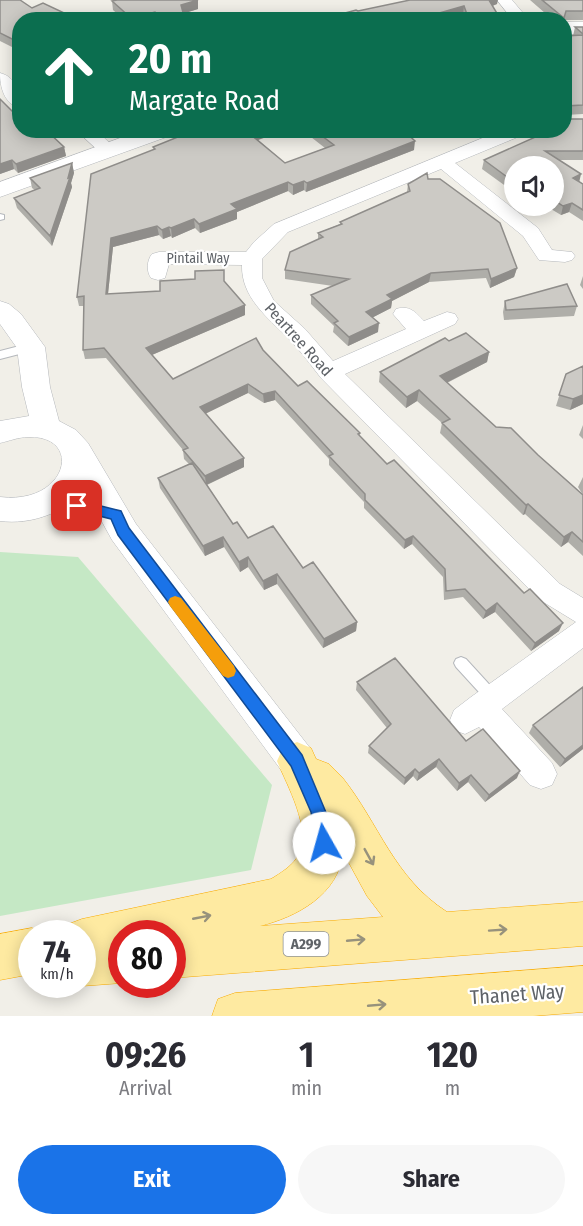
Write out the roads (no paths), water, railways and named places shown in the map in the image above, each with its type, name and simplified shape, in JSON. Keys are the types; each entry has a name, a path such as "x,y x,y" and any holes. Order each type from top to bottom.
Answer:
{"highway":[{"path":"297,760 342,810 394,896 411,913 440,933"},
{"path":"96,937 248,907 280,899 299,887 313,872 321,858 324,827 297,760"},
{"name":"A299","path":"186,955 440,933 583,924"},
{"path":"0,957 18,954"},
{"path":"0,970 18,968"},
{"name":"Thanet Way","path":"235,1016 583,989"}],"street":[{"path":"504,0 515,12"},
{"path":"0,78 12,93"},
{"path":"95,138 109,152"},
{"path":"0,190 144,138"},
{"path":"252,259 261,246 281,228 499,138"},
{"path":"442,161 531,232 546,256 565,256"},
{"name":"Pintail Way","path":"158,273 159,258 204,256 252,259"},
{"name":"Peartree Road","path":"252,259 252,278 266,305 297,334 329,372 550,592 583,613"},
{"path":"0,310 12,320 31,347 36,387 46,427"},
{"path":"404,314 422,331"},
{"path":"329,372 447,319"},
{"path":"0,432 36,387"},
{"path":"0,432 30,425 60,432 71,440 130,540 297,760"},
{"path":"2,510 24,509 42,504 56,496 68,486 75,474 78,463 77,451"},
{"path":"42,504 77,506 116,515"},
{"path":"541,774 480,708 583,632"}],"lane":[{"path":"0,355 31,347"},
{"path":"461,663 480,708"}]}
